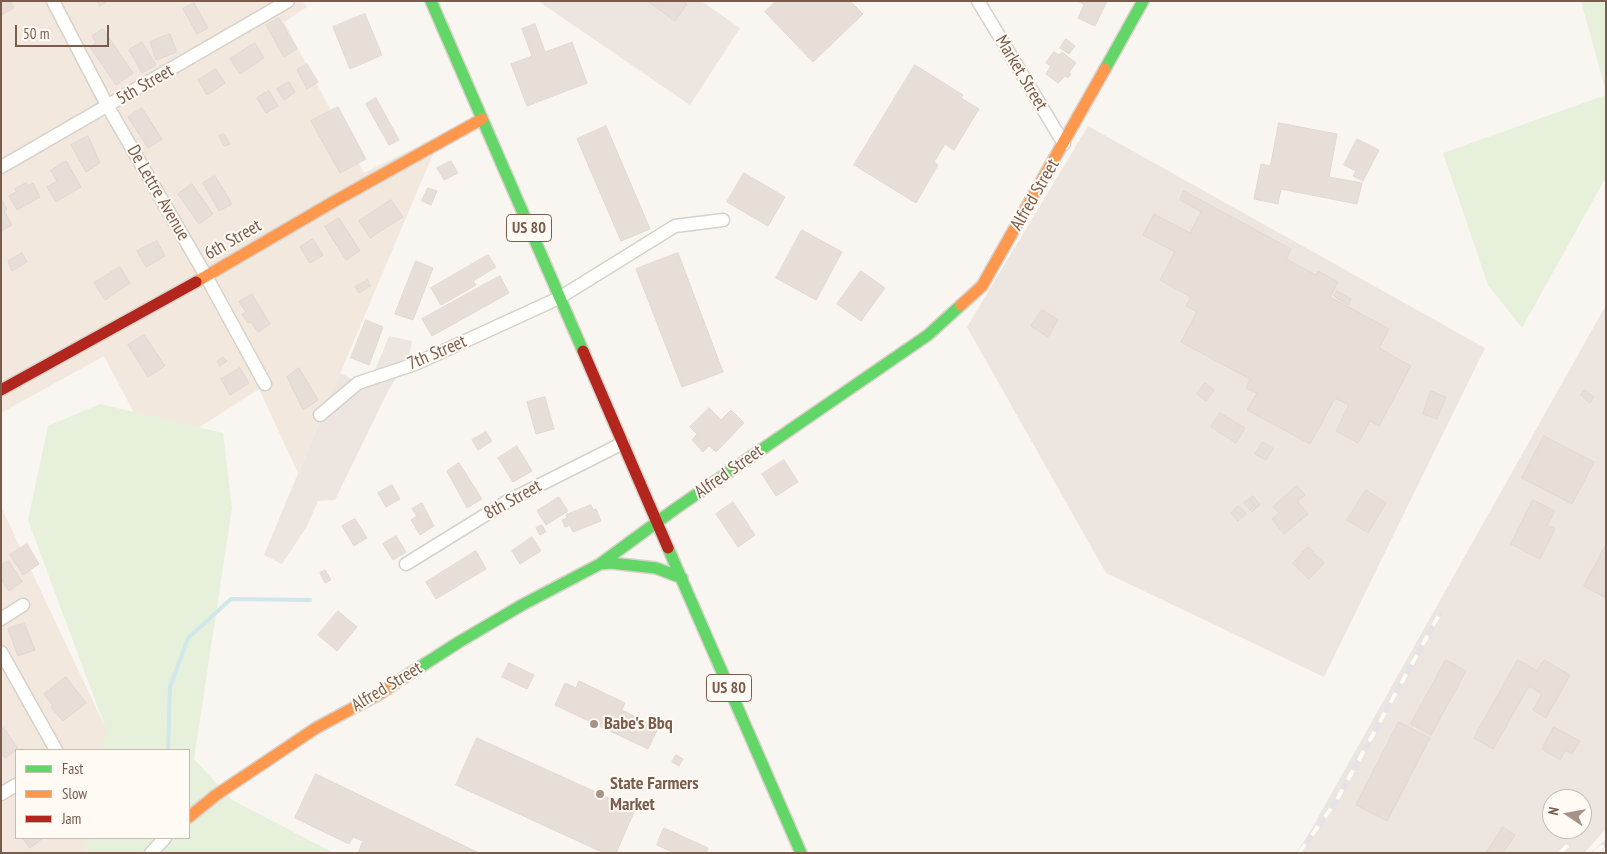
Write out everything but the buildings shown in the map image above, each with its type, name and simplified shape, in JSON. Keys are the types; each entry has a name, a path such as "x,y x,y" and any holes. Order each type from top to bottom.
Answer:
{"main road":[{"name":"US 80","path":"431,1 801,853"},
{"name":"Alfred Street","path":"190,816 216,795 316,728 380,693 459,642 600,564 683,503 928,335 982,286 1064,144 1143,1"},
{"name":"6th Street","path":"1,390 482,119"},
{"path":"600,564 611,563 656,568 682,578"}],"street":[{"name":"De Lettre Avenue","path":"53,1 108,106 206,276 265,384"},
{"name":"5th Street","path":"1,167 288,1"},
{"name":"Market Street","path":"978,1 1064,144"},
{"name":"7th Street","path":"320,415 358,383 415,364 559,298 675,226 723,220"},
{"name":"8th Street","path":"406,564 508,501 624,442"},
{"path":"1,619 22,605"},
{"path":"1,652 55,749"},
{"path":"1,794 15,786"},
{"path":"151,853 164,839"}],"shaded area":[{"path":"1,1 302,1 307,7 284,22 364,173 441,135 298,473 259,389 156,455 104,356 1,413"},
{"path":"538,1 701,1 740,28 690,105"},
{"path":"1088,126 1485,348 1324,677 1106,573 967,327"},
{"path":"1606,305 1606,829 1584,853 1298,853"},
{"path":"389,336 412,341 408,361 389,389 335,500 318,501 306,528 282,564 264,555 340,373 368,387"},
{"path":"1,507 116,749 15,749 15,839 137,839 116,853 1,853"}],"green space":[{"path":"1581,1 1606,1 1606,92"},
{"path":"1606,95 1606,177 1522,328 1488,285 1443,153"},
{"path":"100,404 223,433 232,508 194,759 232,800 334,853 83,853 87,839 190,839 190,749 100,749 107,732 28,520 48,426"}],"waterway":[{"path":"168,749 170,687 188,638 231,599 310,600"}],"railway":[{"path":"1299,853 1335,803 1439,615"},
{"path":"1595,853 1606,843"},
{"path":"1560,853 1568,845"}],"traffic: fast":[{"path":"431,1 583,351"},
{"path":"1105,69 1143,1"},
{"path":"403,678 522,605 600,564 675,509 928,335 961,305"},
{"path":"668,548 801,853"},
{"path":"600,564 611,563 656,568 682,578"}],"traffic: slow":[{"path":"961,305 982,286 1105,69"},
{"path":"196,282 333,202 482,119"},
{"path":"190,816 216,795 316,728 381,693 403,678"}],"traffic: jam":[{"path":"1,390 196,282"},
{"path":"583,351 668,548"}],"place":[{"name":"Babe's Bbq","path":"594,724"},
{"name":"State Farmers Market","path":"600,794"}]}
